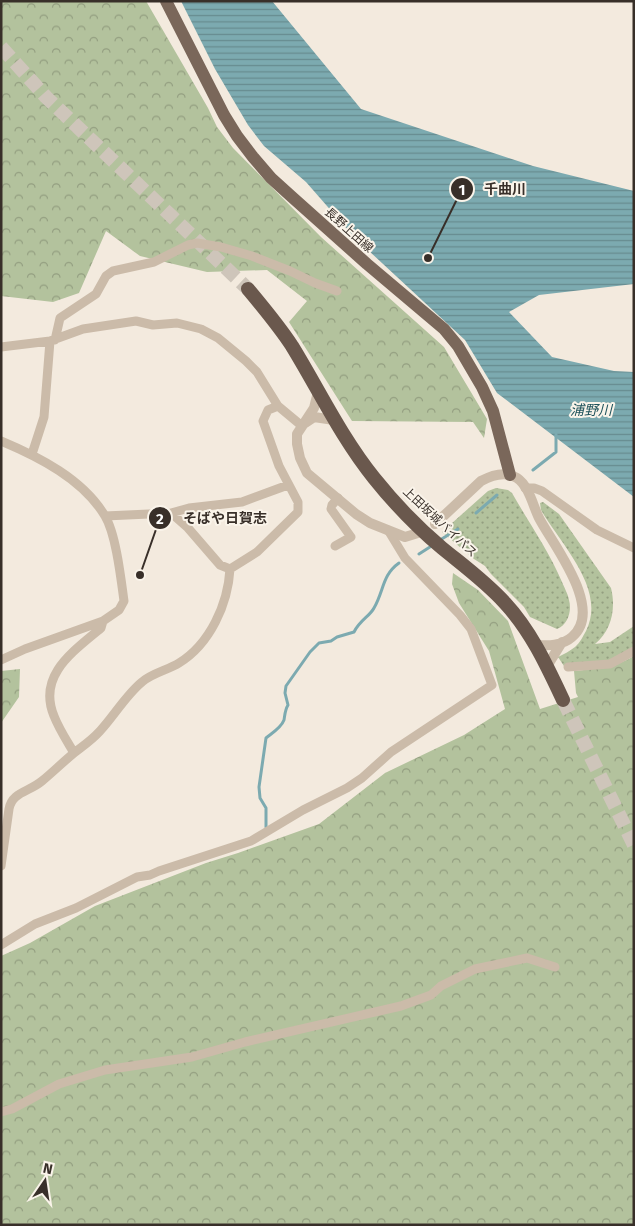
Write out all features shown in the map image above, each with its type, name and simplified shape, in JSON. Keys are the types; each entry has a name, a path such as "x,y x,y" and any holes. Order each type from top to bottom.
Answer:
{"highway":[{"name":"上田坂城バイパス","path":"248,289 291,345 334,420 373,476 400,508 441,547 484,581 514,613 536,644 563,700"}],"main road":[{"name":"長野上田線","path":"166,1 224,116 253,157 271,178 367,264 444,329 458,346 494,411 510,475"}],"street":[{"path":"32,454 44,417 52,340 60,318 96,294 109,273 116,269 154,262 193,244 221,247 252,256 290,270 315,284 337,291"},
{"path":"1,347 52,340 83,329 136,321 153,325 177,323 201,329 218,338 257,372 278,406 302,426"},
{"path":"318,392 314,408 297,434 300,458 307,473 370,523 405,537 418,533"},
{"path":"230,569 257,552 298,512 298,502 288,485 263,421 268,410 278,406"},
{"path":"302,426 309,419 314,418 334,420"},
{"path":"1,440 32,454 62,472 92,498 105,516 112,534 124,601 119,610 103,621 25,649 1,660"},
{"path":"435,524 481,481 495,475 516,477 525,488 539,518 563,558 582,600 584,611 576,634 570,639 543,646 536,644"},
{"path":"105,516 171,513 189,508 242,502 288,485"},
{"path":"525,488 534,488 542,491 597,530 634,548"},
{"path":"336,546 351,537 331,509 332,504 338,498"},
{"path":"171,513 188,528 220,565 230,569"},
{"path":"1,945 35,924 76,908 137,877 150,875 252,841 303,810 347,788 362,778 391,752 492,685 471,629 405,558 388,530"},
{"path":"1,866 10,801 14,797 35,787 98,734 142,681 178,664 191,655 214,626 229,584 230,569"},
{"path":"74,753 53,714 49,691 52,678 67,656 101,628 103,621"},
{"path":"548,670 549,663 562,642"},
{"path":"568,667 610,664 634,651"},
{"path":"1,1112 12,1109 59,1084 104,1070 192,1057 245,1042 400,1006 430,995 442,986 475,969 526,958 555,967"}],"green space":[{"path":"1,1 146,1 217,127 233,148 321,237 444,347 487,419 484,438 473,422 352,421 289,322 307,301 267,270 207,272 140,256 106,231 79,293 53,302 1,296"},
{"path":"496,488 508,490 512,493 551,559 566,591 570,604 569,613 564,624 557,629 530,617 524,607 485,566 442,532 488,491"},
{"path":"543,502 559,514 611,588 613,611 609,625 595,644 610,642 634,626 634,647 608,661 564,666 558,657 575,647 583,637 591,615 591,599 579,568 541,510 540,503"},
{"path":"453,573 478,590 508,621 540,709 578,697 574,671 613,665 634,656 634,1225 1,1225 1,956 30,943 95,906 206,863 319,824 385,773 464,735 505,709 489,651 459,603 452,584"},
{"path":"20,669 19,697 1,723 1,671"}],"water":[{"name":"浦野川","path":"181,1 272,1 361,109 533,166 634,191 634,284 539,295 509,312 552,357 614,371 634,372 634,497 497,393 465,340 355,238 306,182 264,146 248,125 215,69"}],"waterway":[{"path":"533,470 556,452 556,434"},
{"path":"476,513 497,495"},
{"path":"440,540 458,529"},
{"path":"419,554 433,545"},
{"path":"266,827 266,808 260,798 259,787 266,738 279,728 284,720 288,705 285,693 286,686 310,652 319,643 331,641 337,637 354,632 372,611 386,578 399,563"}],"tunnel":[{"path":"1,47 46,97 248,289"},
{"path":"563,700 634,845"}],"place":[{"name":"千曲川","path":"428,258"},
{"name":"そばや日賀志","path":"140,575"}]}
